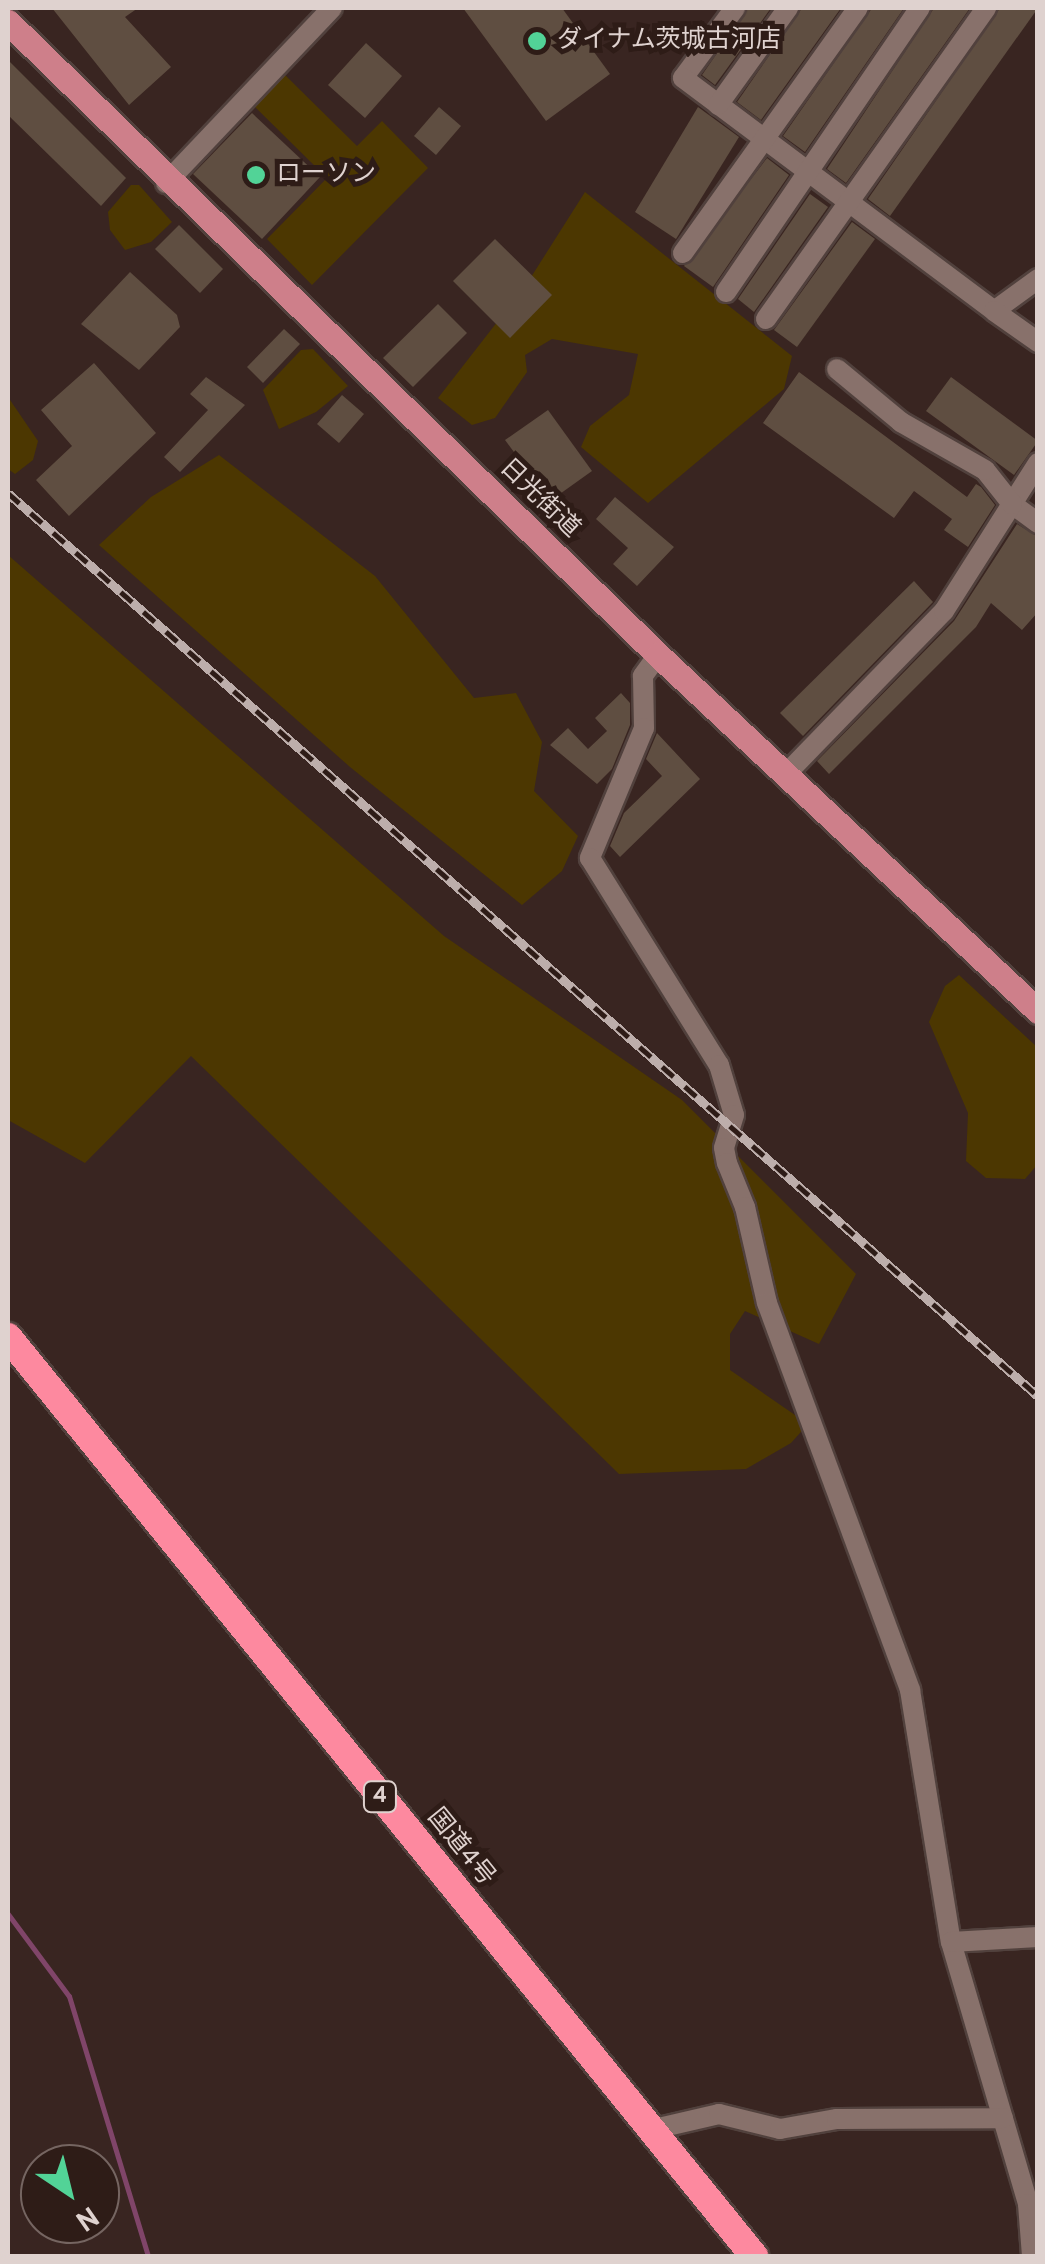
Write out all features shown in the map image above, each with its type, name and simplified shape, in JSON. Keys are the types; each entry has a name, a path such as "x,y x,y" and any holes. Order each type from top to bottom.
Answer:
{"highway":[{"name":"国道4号","path":"8,1337 754,2256"}],"main road":[{"name":"日光街道","path":"8,22 166,183 658,656 1037,1010"}],"street":[{"path":"166,183 332,8"},
{"path":"735,8 683,78 1038,342"},
{"path":"718,104 788,8"},
{"path":"682,253 858,8"},
{"path":"726,292 920,8"},
{"path":"766,319 986,8"},
{"path":"994,310 1038,279"},
{"path":"837,369 901,422 985,470 1012,504 1038,523"},
{"path":"785,774 944,611 1038,463"},
{"path":"658,656 642,676 644,728 590,858 719,1065 734,1114 724,1148 727,1164 746,1206 767,1304 910,1690 951,1942 1033,2204 1032,2256"},
{"path":"951,1942 1038,1937"},
{"path":"650,2130 720,2114 780,2129 837,2120 1003,2118"}],"shaded area":[{"path":"285,75 357,146 382,121 428,168 312,285 267,239 327,178 254,106"},
{"path":"131,185 139,185 172,222 151,242 125,250 110,230 108,212"},
{"path":"585,192 792,356 784,389 648,503 581,447 590,426 629,395 638,354 552,339 525,355 527,372 495,418 472,425 438,398 526,285"},
{"path":"313,349 348,386 316,412 279,429 263,390 301,350"},
{"path":"8,397 38,441 33,460 15,474 8,469"},
{"path":"219,455 375,576 474,698 516,693 542,742 534,791 578,836 562,871 522,905 350,767 99,545 151,497"},
{"path":"8,555 444,936 682,1100 856,1274 819,1344 745,1311 730,1334 730,1370 808,1424 791,1443 746,1469 619,1474 191,1056 85,1163 8,1120"},
{"path":"959,975 1037,1047 1037,1165 1025,1179 986,1178 966,1161 968,1113 929,1022 945,986"}],"building":[{"path":"52,8 138,8 125,17 171,67 129,105"},
{"name":"ダイナム茨城古河店","path":"463,8 562,8 610,74 546,121"},
{"path":"748,8 771,8 715,85 702,75"},
{"path":"802,8 841,8 761,120 737,102"},
{"path":"872,8 904,8 805,152 783,136"},
{"path":"934,8 970,8 846,183 827,169"},
{"path":"1000,8 1038,8 890,216 868,199"},
{"path":"366,43 402,76 365,118 328,85"},
{"path":"8,60 126,178 101,206 8,115"},
{"path":"439,107 461,126 436,155 414,136"},
{"path":"698,107 739,137 676,239 635,212"},
{"name":"ローソン","path":"252,113 320,177 262,239 193,174"},
{"path":"767,158 789,175 713,287 684,266"},
{"path":"810,194 828,207 754,312 738,299"},
{"path":"852,222 875,239 797,347 774,330"},
{"path":"179,225 223,269 200,293 155,249"},
{"path":"495,239 552,295 510,338 453,281"},
{"path":"130,272 177,315 180,327 139,370 81,324"},
{"path":"438,304 467,333 413,387 383,358"},
{"path":"284,329 300,344 263,383 247,367"},
{"path":"94,363 156,433 69,516 36,480 72,446 41,410"},
{"path":"799,372 967,497 976,484 981,487 995,505 968,547 944,530 952,519 914,491 894,518 763,423"},
{"path":"206,377 245,405 180,472 164,457 208,410 190,394"},
{"path":"951,377 1038,441 1014,475 926,411"},
{"path":"342,395 364,414 339,443 317,424"},
{"path":"548,410 592,471 550,501 505,440"},
{"path":"615,497 674,547 637,586 613,564 628,548 596,519"},
{"path":"1017,524 1038,537 1038,612 1022,630 991,603 976,627 829,774 817,761 954,621"},
{"path":"914,581 933,602 803,736 780,713"},
{"path":"621,693 630,703 630,725 612,769 597,784 550,745 568,728 588,749 607,731 595,718"},
{"path":"657,733 700,779 620,857 610,846 624,813 662,776 646,759"}],"waterway":[{"path":"8,1914 69,1996 148,2256"}],"railway":[{"path":"8,493 1038,1396"}],"place":[{"name":"ダイナム茨城古河店","path":"537,41"},
{"name":"ローソン","path":"256,175"}]}
